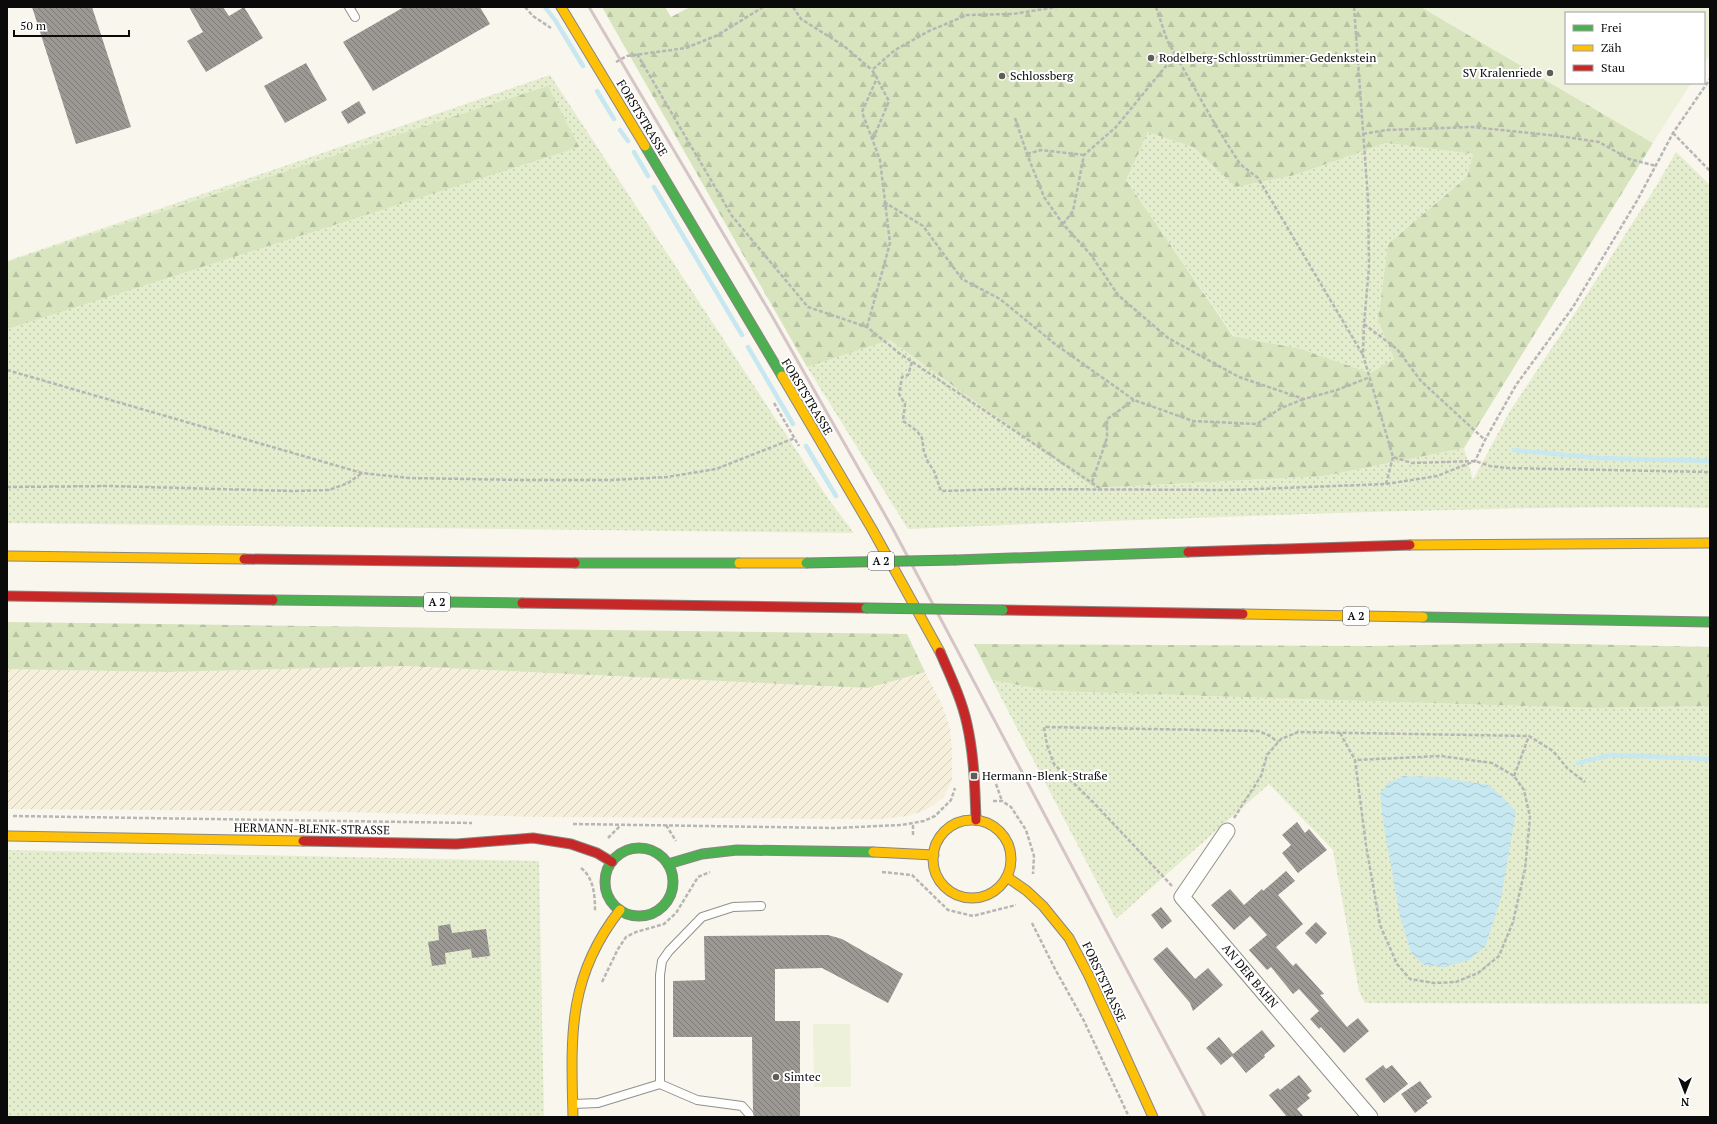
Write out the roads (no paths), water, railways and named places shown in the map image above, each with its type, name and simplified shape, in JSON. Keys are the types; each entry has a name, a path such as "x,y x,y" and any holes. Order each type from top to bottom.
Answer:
{"main road":[{"name":"FORSTSTRASSE","path":"561,7 601,71 872,529 939,651 950,675 967,724 972,750 976,820"},
{"name":"A 2","path":"7,556 496,563 806,563 956,560 1394,545 1592,542 1710,543"},
{"name":"A 2","path":"7,596 1003,610 1710,622"},
{"path":"976,820 994,826 1007,840 1012,859 1007,877 994,892 976,898 966,897 948,890 941,883 936,874 934,855 937,843 944,832 959,822 976,820"},
{"name":"HERMANN-BLENK-STRASSE","path":"7,836 456,844 546,838 572,844 597,853 612,862"},
{"path":"640,848 656,852 668,864 674,879 670,896 666,903 652,914 636,916 620,910 610,898 606,884 606,876 612,862 624,852 640,848"},
{"path":"668,864 686,856 711,852 743,850 884,852 934,855"},
{"name":"FORSTSTRASSE","path":"1007,877 1025,889 1044,905 1067,934 1083,965 1153,1117"},
{"path":"573,1117 572,1034 579,986 587,963 598,941 620,910"}],"street":[{"name":"AN DER BAHN","path":"1227,831 1182,897 1370,1117"}],"lane":[{"path":"349,7 355,16"},
{"path":"660,1084 660,975 662,961 702,917 732,907 761,906"},
{"path":"573,1104 598,1103 660,1084 697,1100 742,1106 750,1117"}],"water":[{"path":"1403,776 1438,777 1489,785 1504,798 1516,812 1501,898 1485,947 1469,960 1444,967 1424,965 1411,953 1400,916 1384,827 1380,794 1388,783"}],"waterway":[{"path":"545,7 555,20 583,66"},
{"path":"597,91 614,119"},
{"path":"620,130 628,141"},
{"path":"634,152 648,176"},
{"path":"654,187 742,335"},
{"path":"748,347 793,424"},
{"path":"806,446 836,496"},
{"path":"1514,450 1598,458 1710,461"},
{"path":"1578,763 1610,755 1710,759"}],"railway":[{"path":"589,7 772,316 893,529 1205,1117"}],"place":[{"name":"Rodelberg-Schlosstrümmer-Gedenkstein","path":"1151,58"},
{"name":"SV Kralenriede","path":"1550,73"},
{"name":"Schlossberg","path":"1002,76"},
{"name":"Hermann-Blenk-Straße","path":"974,776"},
{"name":"Simtec","path":"776,1077"}]}
